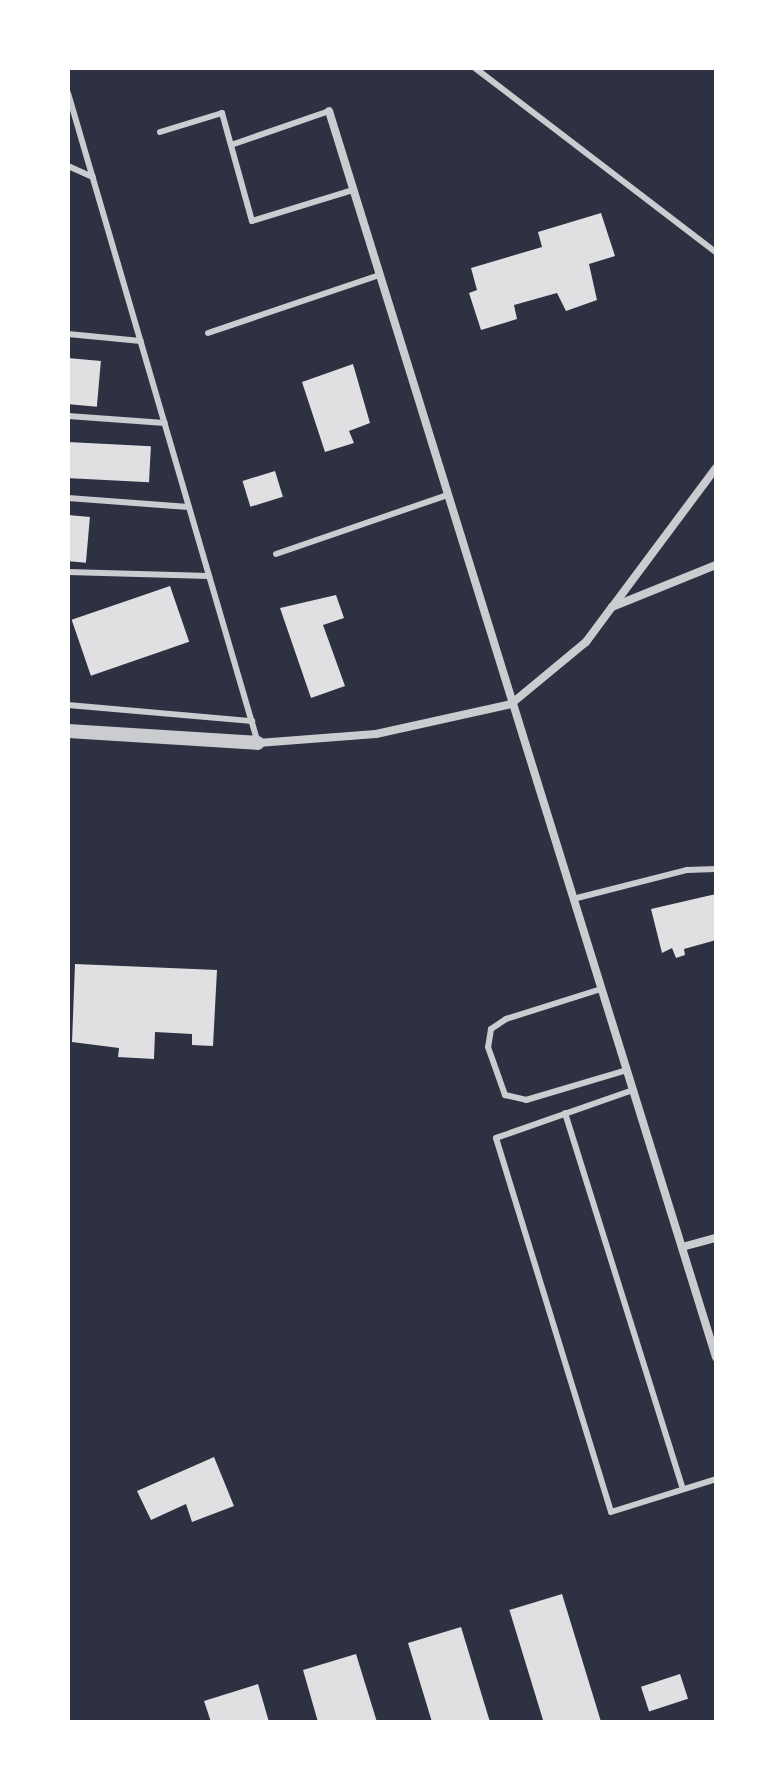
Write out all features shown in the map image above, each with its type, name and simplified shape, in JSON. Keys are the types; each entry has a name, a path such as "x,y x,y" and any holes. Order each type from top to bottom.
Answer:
{"street":[{"path":"329,111 716,1357"},
{"path":"68,731 258,743 319,742 511,704 586,642 716,468"},
{"path":"612,607 716,565"},
{"path":"682,1247 716,1238"}],"lane":[{"path":"475,68 716,252"},
{"path":"68,93 258,743"},
{"path":"231,145 329,111"},
{"path":"160,132 222,113 252,221 353,190"},
{"path":"68,166 93,177"},
{"path":"208,333 379,275"},
{"path":"68,334 141,341"},
{"path":"68,416 165,423"},
{"path":"276,554 447,495"},
{"path":"68,498 189,507"},
{"path":"68,572 209,576"},
{"path":"68,705 252,721"},
{"path":"573,899 687,870 716,869"},
{"path":"601,989 506,1019 491,1029 488,1047 505,1095 526,1100 627,1070"},
{"path":"633,1090 496,1138 611,1512 716,1479"},
{"path":"565,1113 683,1489"}],"building":[{"path":"601,213 615,256 589,264 597,300 566,311 557,293 514,305 517,319 481,330 469,293 477,290 471,268 542,247 538,232"},
{"path":"68,358 101,361 97,407 68,404"},
{"path":"353,364 370,423 349,431 354,443 325,452 302,382"},
{"path":"68,442 151,446 149,482 68,478"},
{"path":"275,471 283,497 250,507 242,481"},
{"path":"68,515 90,517 86,563 68,561"},
{"path":"170,586 189,642 91,676 72,620"},
{"path":"336,595 344,618 323,625 345,686 311,698 280,608"},
{"path":"716,894 716,940 684,949 685,955 676,958 672,948 662,953 651,909"},
{"path":"75,964 217,970 213,1046 192,1045 192,1034 155,1032 154,1059 118,1057 119,1048 72,1042"},
{"path":"214,1457 234,1506 192,1522 186,1504 151,1520 137,1491"},
{"path":"562,1594 601,1722 544,1722 509,1610"},
{"path":"461,1627 490,1722 432,1722 408,1643"},
{"path":"356,1654 377,1722 318,1722 303,1670"},
{"path":"680,1674 688,1699 649,1711 641,1687"},
{"path":"258,1684 269,1722 211,1722 204,1701"}]}
